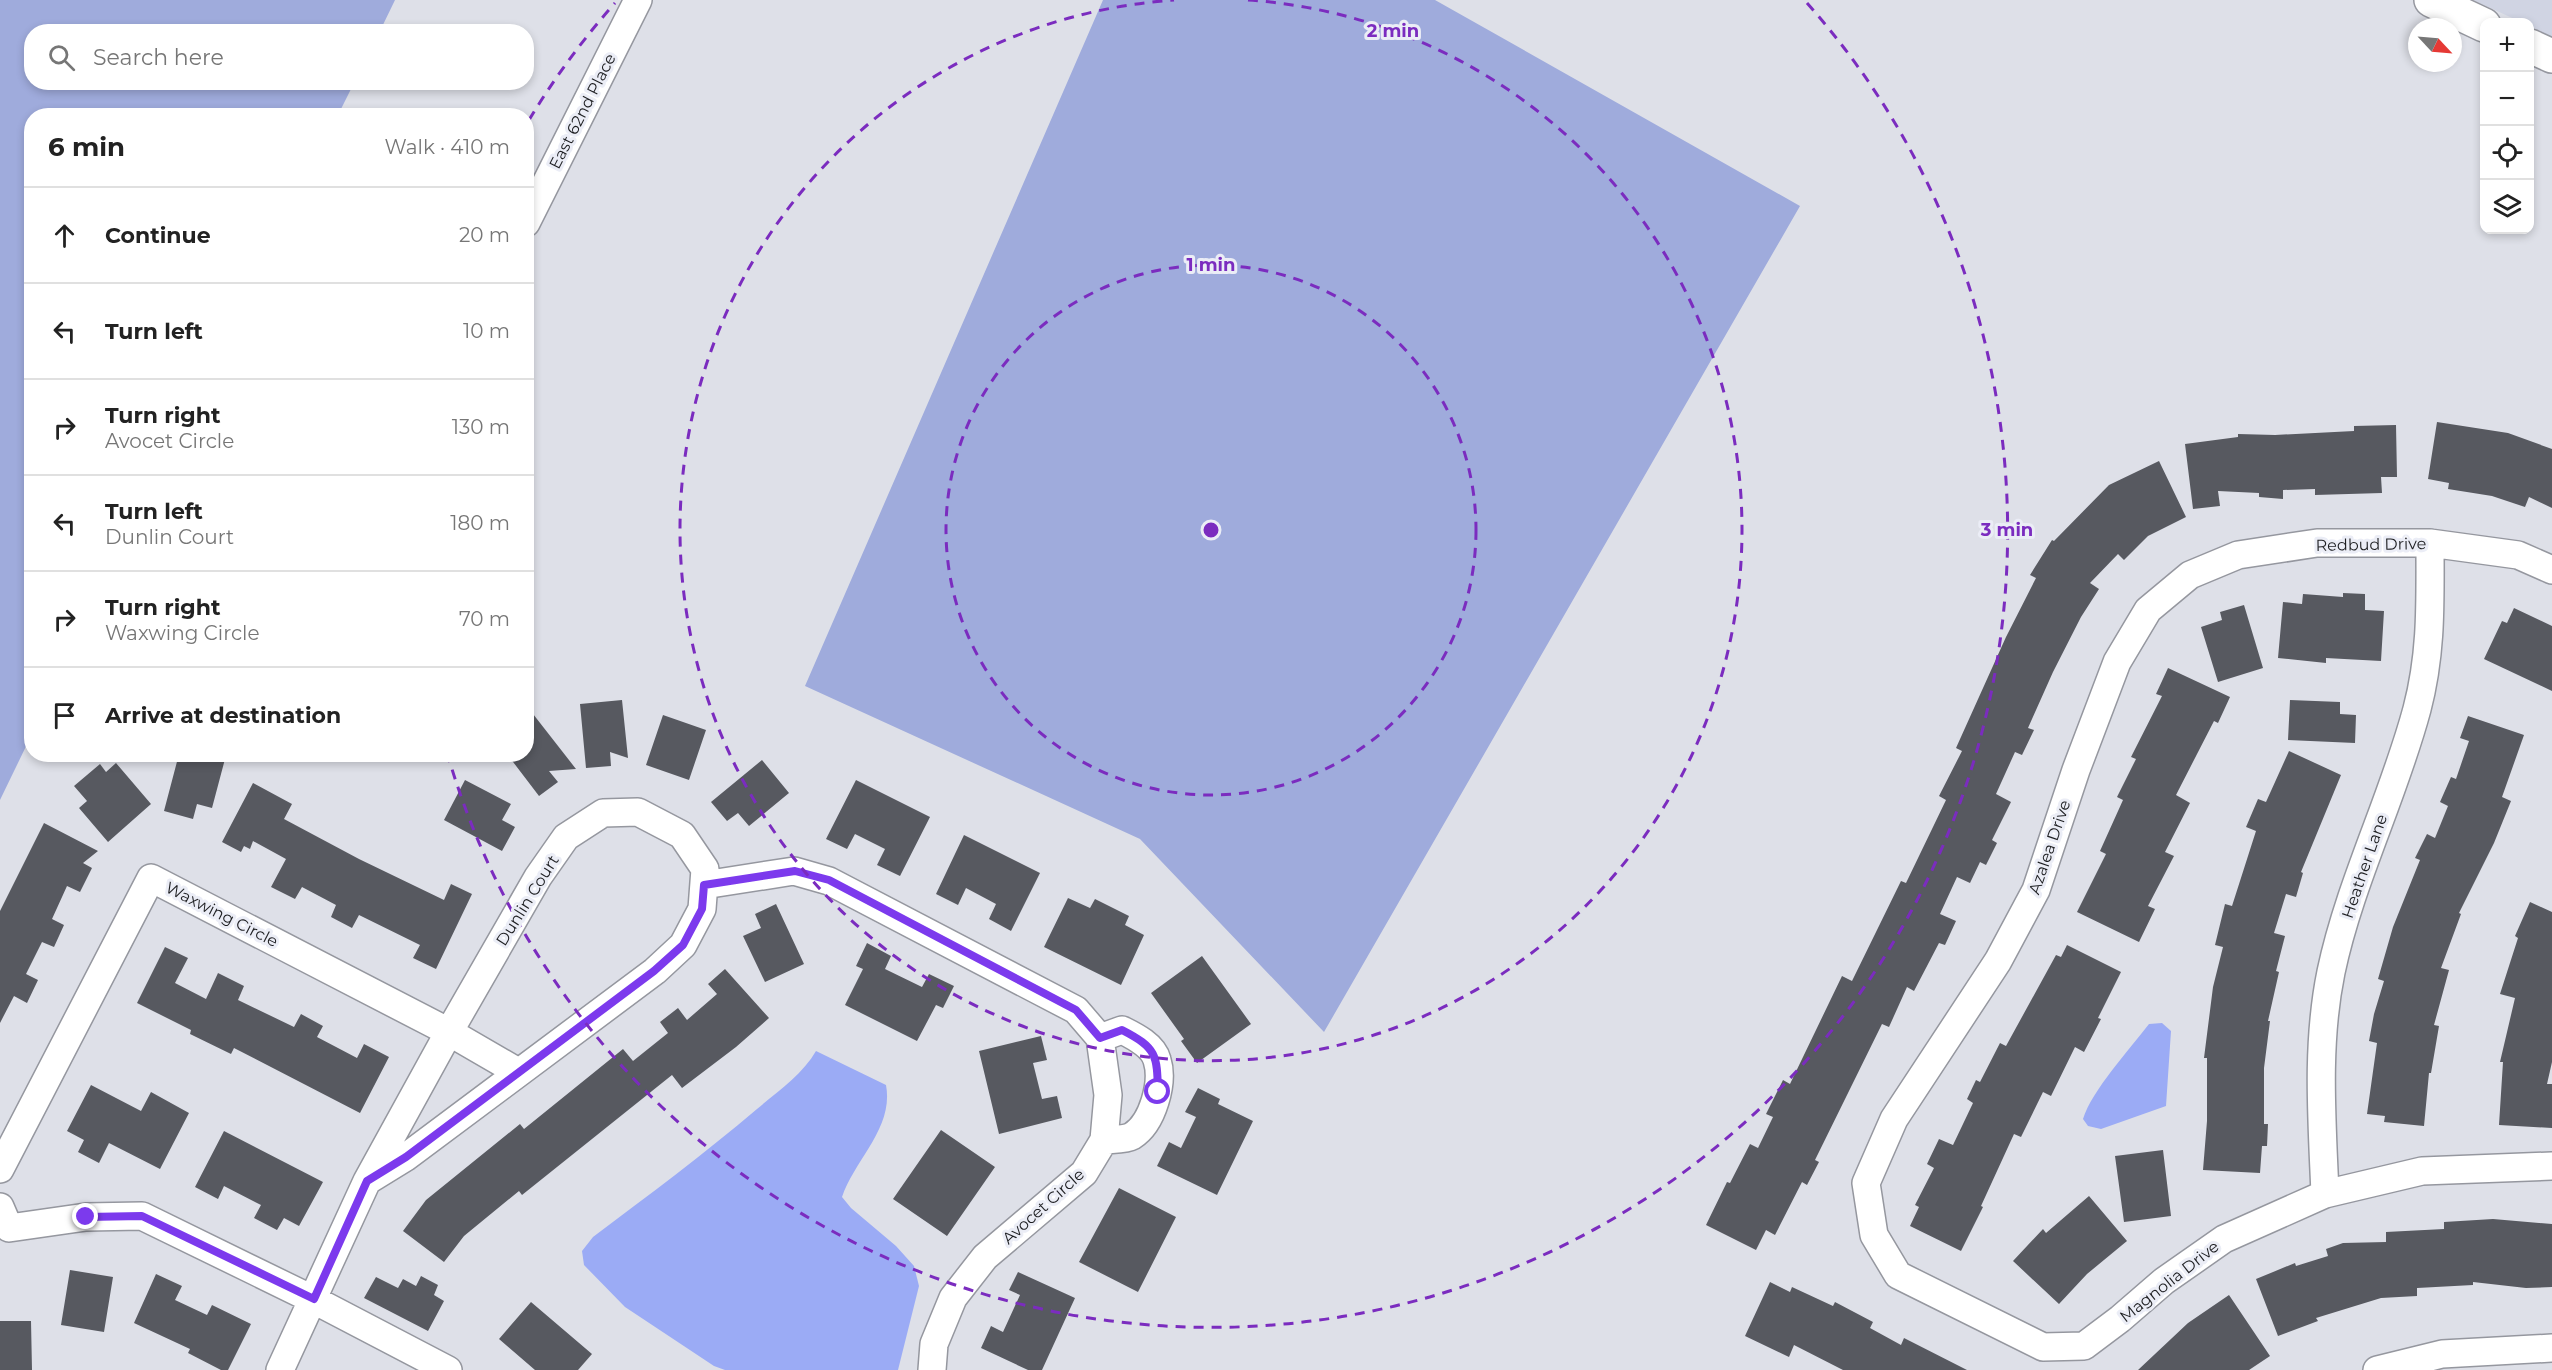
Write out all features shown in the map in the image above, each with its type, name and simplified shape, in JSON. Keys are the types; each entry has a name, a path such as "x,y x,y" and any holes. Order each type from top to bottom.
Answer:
{"main road":[{"path":"2431,0 2480,23"},
{"path":"2534,48 2552,56"}],"street":[{"name":"East 62nd Place","path":"534,207 638,0"},
{"name":"Redbud Drive","path":"2190,575 2238,555 2317,543 2430,543 2518,555 2552,570"},
{"name":"Heather Lane","path":"2325,1194 2320,1067 2331,974 2352,893 2394,785 2417,708 2430,640 2430,543"},
{"name":"Azalea Drive","path":"1866,1183 1894,1119 1998,961 2036,890 2076,770 2117,662 2148,610 2190,575"},
{"name":"Dunlin Court","path":"280,1370 367,1181 448,1032 538,877 567,837 603,813 638,812 682,835 705,869 702,909 683,945 654,971 406,1157 367,1181"},
{"path":"704,885 795,871 829,880 1076,1010 1100,1038 1122,1030 1140,1039 1157,1059 1158,1092 1149,1118 1131,1136 1104,1140"},
{"name":"Waxwing Circle","path":"0,1169 151,878 448,1032 518,1072"},
{"name":"Avocet Circle","path":"932,1370 934,1344 953,1298 985,1257 1084,1173 1104,1140 1108,1095 1100,1038"},
{"name":"Magnolia Drive","path":"1866,1183 1874,1235 1898,1275 2043,1347 2084,1346 2121,1319 2164,1281 2224,1239 2325,1194 2422,1171 2552,1166"},
{"path":"0,1207 9,1228 86,1217 142,1216 314,1299 448,1370"},
{"path":"2377,1370 2442,1354 2552,1348"}],"shaded area":[{"path":"0,0 395,0 383,24 24,24 24,90 350,90 342,108 24,108 24,750 0,800"},
{"path":"1103,0 1435,0 1800,206 1324,1032 1140,839 805,686"},
{"path":"2473,0 2552,0 2552,37 2534,28 2534,18 2512,18"},
{"path":"2162,1023 2171,1031 2166,1106 2101,1129 2088,1126 2083,1119 2094,1095 2149,1024"},
{"path":"816,1051 886,1085 887,1101 879,1129 842,1197 851,1208 896,1246 914,1266 919,1286 898,1370 725,1370 714,1366 625,1307 584,1265 582,1251 593,1237 697,1158 781,1089 797,1075"}],"building":[{"path":"2437,422 2508,433 2552,449 2552,508 2529,497 2525,507 2492,496 2448,489 2449,483 2428,479"},
{"path":"2396,425 2397,477 2381,477 2382,493 2315,495 2315,489 2283,490 2283,499 2259,497 2259,493 2218,491 2220,506 2193,509 2185,444 2238,437 2238,434 2275,435 2354,431 2354,426"},
{"path":"2159,461 2186,517 2148,536 2124,560 2118,554 2090,583 2099,589 2081,617 2053,672 2028,728 2034,730 2022,755 2015,752 1996,794 2011,802 1992,840 1997,843 1986,865 1980,862 1970,883 1957,877 1940,914 1956,921 1945,945 1939,943 1914,991 1907,987 1889,1027 1882,1024 1815,1160 1819,1162 1807,1185 1802,1182 1775,1235 1766,1230 1756,1250 1706,1225 1727,1182 1730,1183 1750,1144 1758,1148 1773,1117 1766,1114 1783,1080 1790,1084 1842,976 1852,981 1901,881 1906,883 1946,800 1939,796 1962,751 1956,748 2006,637 2036,578 2030,575 2052,540 2054,541 2109,485"},
{"path":"2343,593 2365,594 2365,610 2384,611 2381,661 2326,658 2326,663 2278,658 2283,602 2302,604 2303,594 2343,597"},
{"path":"2244,605 2263,668 2218,682 2201,627 2222,620 2220,612"},
{"path":"2514,608 2552,626 2552,691 2484,659 2502,621 2507,623"},
{"path":"2168,668 2230,697 2218,723 2214,721 2176,795 2190,803 2165,852 2174,856 2148,906 2155,909 2139,942 2077,912 2106,854 2100,851 2123,800 2117,797 2136,759 2131,757 2162,696 2156,694"},
{"path":"622,700 628,758 610,752 611,766 586,768 580,704"},
{"path":"2290,700 2340,702 2340,714 2356,715 2355,743 2288,740"},
{"path":"534,715 576,769 549,771 558,782 539,796 513,762 534,762"},
{"path":"663,715 706,730 689,780 646,765"},
{"path":"2468,716 2524,735 2502,797 2511,801 2494,843 2459,913 2461,914 2441,968 2449,970 2434,1025 2439,1026 2431,1073 2429,1073 2424,1126 2384,1122 2385,1116 2367,1114 2377,1043 2369,1041 2384,981 2378,979 2393,927 2420,860 2415,858 2427,834 2435,838 2448,806 2440,802 2451,777 2456,779 2469,741 2460,738"},
{"path":"2289,751 2341,775 2301,872 2303,873 2296,897 2286,894 2274,933 2285,936 2276,971 2279,972 2268,1021 2270,1021 2264,1068 2264,1124 2268,1124 2267,1146 2262,1146 2260,1173 2203,1170 2207,1121 2207,1058 2204,1058 2213,987 2223,947 2215,945 2225,904 2232,906 2256,831 2246,827 2258,799 2266,802"},
{"path":"762,760 789,793 749,826 738,813 727,821 711,802"},
{"path":"177,762 224,762 212,808 197,804 193,819 164,811"},
{"path":"116,763 151,804 108,842 79,808 87,801 74,786 100,764 106,772"},
{"path":"465,780 511,804 502,820 515,827 502,851 444,820"},
{"path":"856,780 930,817 900,876 877,865 885,849 855,834 847,849 826,839"},
{"path":"253,783 292,804 284,819 359,859 444,900 451,884 472,894 436,969 413,958 420,945 359,915 352,928 331,917 336,905 302,887 295,899 271,887 286,859 253,841 250,849 244,846 241,852 222,842"},
{"path":"44,823 98,851 83,863 92,868 80,892 67,886 52,919 64,925 54,947 42,942 26,974 38,980 27,1003 14,996 0,1023 0,911"},
{"path":"964,835 1040,873 1011,931 989,919 996,904 966,888 958,905 936,894"},
{"path":"1068,898 1090,908 1095,899 1129,916 1125,925 1144,935 1121,985 1044,947"},
{"path":"2530,902 2552,912 2552,1062 2547,1084 2552,1084 2552,1128 2499,1125 2503,1062 2500,1062 2515,998 2500,994 2518,938 2515,936"},
{"path":"776,904 804,964 765,982 743,936 761,928 755,914"},
{"path":"867,943 891,956 885,969 922,987 929,974 954,986 943,1008 936,1005 917,1041 845,1005 863,969 856,966"},
{"path":"2067,945 2121,972 2084,1052 2075,1047 2051,1096 2043,1092 2021,1137 2014,1134 1981,1206 1983,1207 1961,1251 1910,1226 1919,1207 1915,1205 1934,1168 1927,1164 1939,1139 1953,1145 1973,1103 1967,1099 1976,1080 1980,1082 2000,1043 2006,1046 2056,955 2061,957"},
{"path":"165,947 188,958 175,983 206,999 218,973 244,986 238,1000 294,1027 301,1014 323,1026 317,1037 357,1058 364,1044 389,1057 360,1113 234,1048 231,1054 190,1034 191,1030 137,1003"},
{"path":"1202,956 1251,1024 1197,1063 1181,1041 1184,1039 1151,993"},
{"path":"725,969 769,1018 736,1047 682,1088 672,1075 522,1195 519,1191 464,1236 444,1262 403,1231 426,1200 520,1124 524,1129 623,1049 633,1061 668,1033 660,1022 678,1008 687,1020 717,994 708,984"},
{"path":"1041,1036 1047,1060 1033,1063 1042,1099 1057,1096 1062,1118 999,1134 979,1051"},
{"path":"91,1085 141,1111 151,1092 189,1113 160,1169 109,1143 99,1163 78,1152 84,1140 67,1131"},
{"path":"1198,1088 1220,1099 1218,1104 1253,1121 1217,1195 1157,1166 1169,1142 1181,1148 1196,1117 1185,1112"},
{"path":"941,1130 995,1167 947,1236 893,1199"},
{"path":"224,1131 323,1182 299,1226 284,1218 277,1230 254,1218 261,1205 224,1186 218,1199 195,1187"},
{"path":"2163,1150 2171,1216 2124,1222 2115,1156"},
{"path":"1119,1188 1176,1217 1138,1292 1079,1262"},
{"path":"2089,1196 2127,1241 2087,1274 2059,1304 2013,1261 2043,1229 2046,1233"},
{"path":"2493,1219 2552,1224 2552,1287 2526,1288 2473,1282 2473,1285 2417,1288 2417,1296 2381,1298 2316,1318 2318,1321 2278,1336 2256,1279 2295,1263 2296,1266 2328,1256 2326,1249 2343,1243 2386,1242 2386,1232 2444,1229 2444,1222"},
{"path":"70,1270 113,1277 104,1332 61,1325"},
{"path":"1018,1272 1075,1298 1042,1370 1028,1370 981,1348 991,1326 1003,1332 1020,1295 1009,1290"},
{"path":"156,1274 182,1286 175,1300 207,1315 212,1305 251,1324 228,1370 221,1370 188,1353 190,1349 134,1323"},
{"path":"421,1276 438,1285 434,1295 444,1301 428,1331 364,1298 376,1277 398,1288 403,1279 416,1286"},
{"path":"1770,1282 1790,1292 1792,1287 1833,1306 1835,1302 1873,1322 1870,1328 1901,1345 1904,1338 1967,1370 1843,1370 1794,1345 1789,1357 1745,1336"},
{"path":"2229,1295 2270,1356 2249,1370 2138,1370 2188,1323"},
{"path":"531,1302 592,1354 578,1370 535,1370 499,1339"},
{"path":"0,1321 31,1321 32,1370 0,1370"}],"route":[{"path":"86,1217 142,1216 314,1299 367,1181 406,1157 654,971 683,945 702,909 704,885 795,871 829,880 1076,1010 1100,1038 1122,1030 1140,1039 1157,1059 1158,1092"}]}
